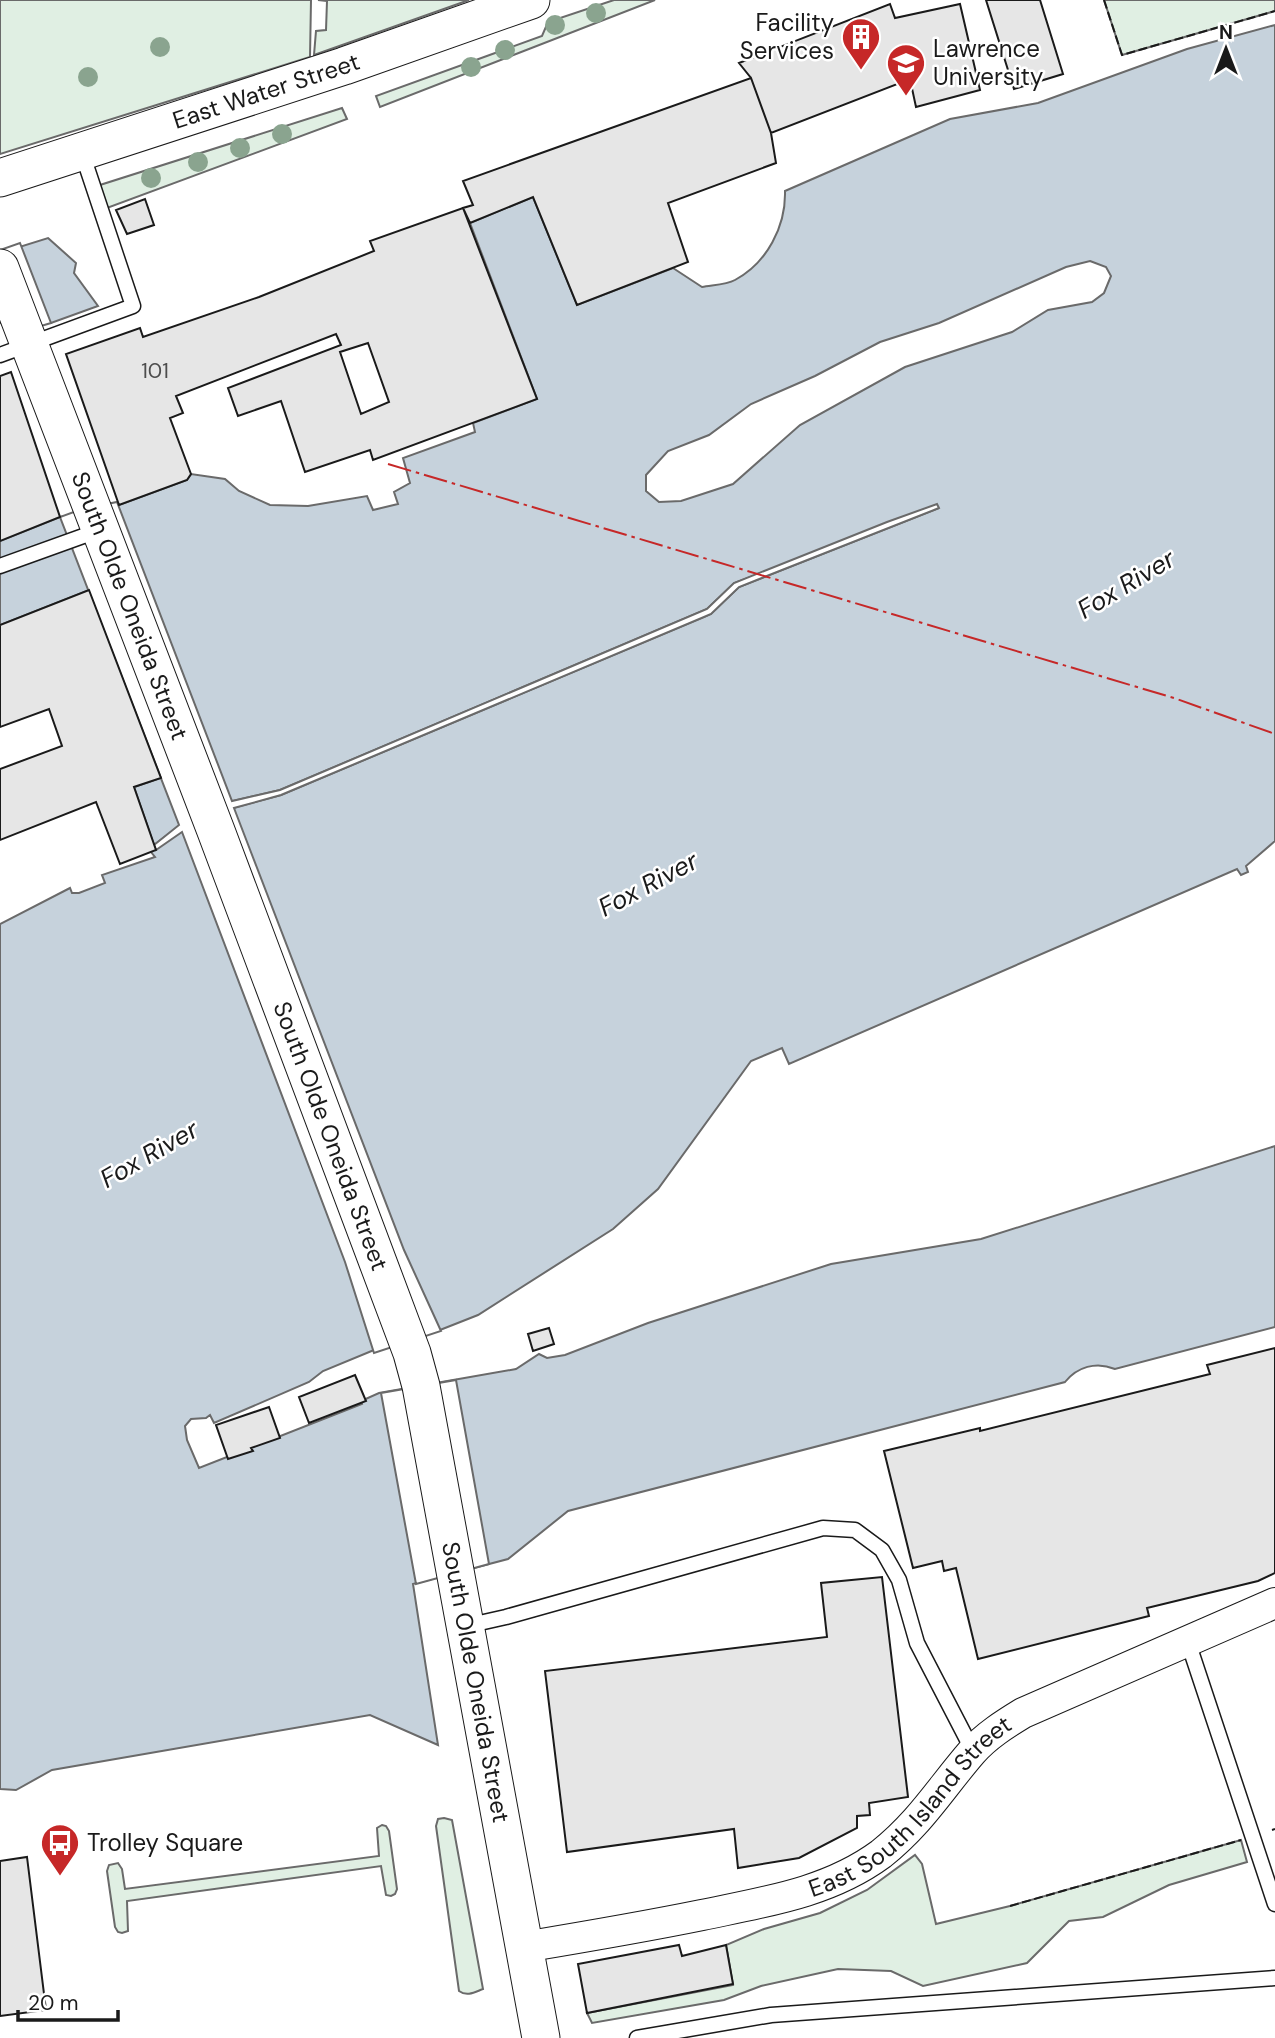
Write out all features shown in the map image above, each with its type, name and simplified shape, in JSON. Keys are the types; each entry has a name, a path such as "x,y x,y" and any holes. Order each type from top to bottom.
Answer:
{"street":[{"name":"East Water Street","path":"0,178 344,66 531,0"},
{"name":"South Olde Oneida Street","path":"0,268 18,343 95,518 409,1343 421,1386 541,2038"},
{"name":"East South Island Street","path":"524,1947 790,1897 825,1885 878,1856 912,1828 973,1751 1003,1725 1023,1713 1275,1602"}],"lane":[{"path":"18,343 133,306 82,151"},
{"path":"0,566 95,518"},
{"path":"465,1626 506,1617 823,1528 855,1530 882,1550 899,1580 917,1643 973,1751"},
{"path":"1188,1642 1275,1904"},
{"path":"637,2038 771,2015 1275,1979"}],"green space":[{"path":"0,0 311,0 310,57 0,154"},
{"path":"318,0 469,0 314,55 316,31 326,30 327,1"},
{"path":"614,0 655,0 380,107 376,96 542,36 548,22"},
{"path":"1104,0 1275,0 1275,11 1122,55"},
{"path":"342,108 347,119 107,208 100,185"},
{"path":"438,1819 452,1820 483,1989 465,1994 459,1991 436,1826"},
{"path":"382,1825 389,1831 397,1889 391,1896 386,1895 381,1866 127,1901 128,1931 118,1932 115,1927 107,1871 109,1865 118,1863 122,1869 125,1889 379,1856 377,1828"},
{"path":"1241,1840 1247,1862 1169,1885 1103,1917 1069,1921 1027,1963 923,1986 891,1971 838,1969 761,1986 724,2000 592,2023 587,2013 733,1985 726,1945 764,1929 820,1913 867,1890 915,1855 922,1864 936,1924 1010,1906"}],"water":[{"name":"Fox River","path":"1275,25 1275,841 1246,866 1248,872 1241,875 1237,869 789,1064 782,1048 751,1061 658,1189 613,1229 478,1315 374,1350 323,1371 309,1382 214,1423 210,1415 206,1418 191,1419 185,1426 187,1440 199,1468 362,1404 361,1401 379,1393 516,1369 539,1354 547,1358 565,1355 648,1323 831,1264 981,1239 1275,1146 1275,1327 1115,1369 1087,1367 1065,1382 568,1511 508,1559 413,1584 438,1745 370,1715 52,1770 16,1790 0,1789 0,924 70,888 72,893 79,893 105,883 102,875 155,857 151,852 183,830 218,812 281,795 711,614 739,587 939,508 734,583 707,609 280,790 198,812 154,845 134,787 161,778 89,590 0,625 0,541 60,517 119,505 187,480 191,474 225,479 239,491 270,505 308,506 367,496 373,510 398,504 394,492 410,483 403,458 475,432 473,423 537,399 470,223 533,197 577,305 673,268 702,287 727,283 746,273 765,254 778,230 785,191 950,119 1038,103 1187,49","holes":["1090,261 1106,267 1111,276 1104,293 1092,302 1048,310 1012,332 905,367 800,425 733,484 681,501 659,502 646,491 646,475 668,451 709,435 751,404 815,376 880,342 939,323 1066,267"]},
{"path":"48,238 76,263 74,273 98,306 51,323 3,319 0,253"}],"pier":[{"path":"20,243 51,323 41,326 0,323 0,250"},
{"path":"117,502 232,801 280,790 707,609 734,583 887,522 937,504 939,508 739,587 711,614 704,617 281,795 234,808 404,1250 441,1331 374,1353 345,1262 182,832 156,850 154,845 179,825 60,517 82,509"},
{"path":"456,1380 489,1564 416,1584 381,1393"}],"building":[{"path":"986,0 1040,0 1063,74 1014,89"},
{"name":"Facility Services","path":"890,4 895,18 960,4 980,90 916,107 910,79 771,133 751,78 739,63"},
{"path":"751,78 771,133 776,163 668,203 688,262 577,305 533,197 470,223 463,208 473,205 463,181"},
{"path":"145,199 154,225 127,234 116,210"},
{"path":"463,208 537,399 373,460 370,450 305,472 281,401 238,416 228,388 341,345 336,334 176,396 183,413 170,418 191,474 187,480 119,505 66,354 140,328 143,337 259,297 374,251 370,241","holes":["368,343 389,402 361,414 340,352"]},
{"path":"11,372 60,517 0,541 0,376"},
{"path":"89,590 161,778 134,787 156,850 120,864 96,802 0,840 0,769 62,746 49,709 0,727 0,625"},
{"path":"549,1328 554,1344 533,1351 528,1334"},
{"path":"1275,1348 1275,1573 1258,1581 1147,1608 1149,1616 978,1659 956,1568 944,1571 942,1561 913,1568 884,1451 980,1428 980,1431 1210,1374 1207,1365"},
{"path":"355,1375 366,1401 309,1423 299,1397"},
{"path":"269,1407 280,1438 228,1459 216,1425"},
{"path":"882,1577 908,1797 869,1803 870,1815 857,1816 857,1828 799,1858 738,1868 734,1829 567,1852 545,1671 827,1637 821,1583"},
{"path":"27,1857 46,2010 0,2016 0,1861"},
{"path":"679,1945 682,1956 726,1945 733,1984 587,2013 578,1964"}],"fence":[{"path":"1104,0 1122,55 1275,11"},
{"path":"1010,1906 1241,1840"}],"power":[{"path":"388,464 1174,698 1275,734"}],"place":[{"name":"Facility Services","path":"861,71"},
{"name":"Lawrence University","path":"906,97"},
{"name":"Trolley Square","path":"60,1877"}]}
